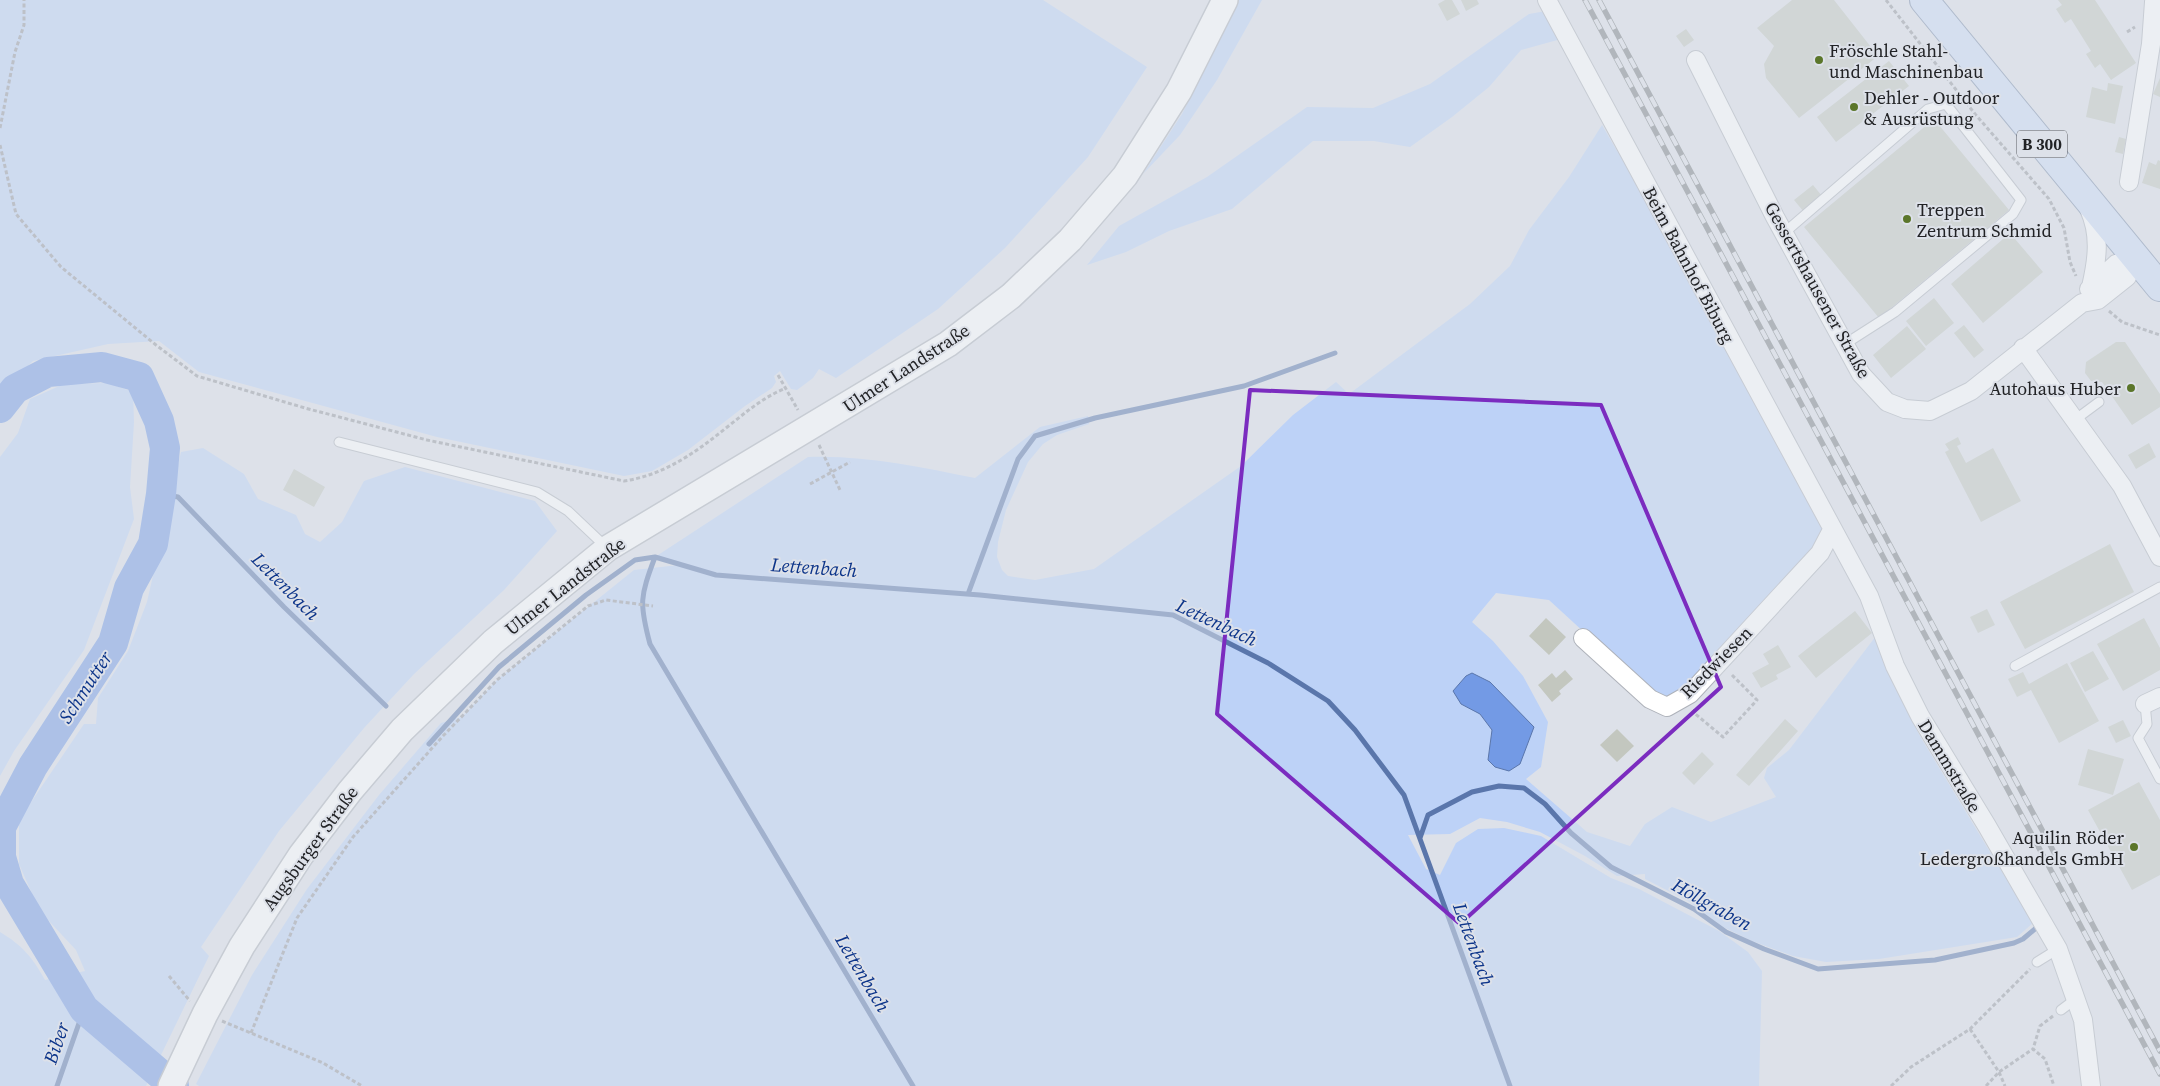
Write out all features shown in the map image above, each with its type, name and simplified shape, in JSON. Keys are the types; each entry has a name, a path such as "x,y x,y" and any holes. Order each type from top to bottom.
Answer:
{"main road":[{"name":"Ulmer Landstraße","path":"493,642 608,548 811,428 948,344 1011,296 1070,240 1125,176 1179,91 1226,0"},
{"name":"B 300","path":"1924,0 2160,287"},
{"name":"Augsburger Straße","path":"171,1086 205,1014 242,946 301,855 350,791 406,725 493,642"}],"street":[{"name":"Beim Bahnhof Biburg","path":"1547,0 1832,530"},
{"path":"2129,182 2151,44 2155,3"},
{"name":"Gessertshausener Straße","path":"1696,60 1784,233 1861,374 1887,402 1905,409 1930,411 1971,391 2087,295 2116,264 2136,257"},
{"path":"2081,191 2092,216 2098,238 2095,266 2087,295"},
{"path":"2023,348 2076,419 2122,486 2160,557"},
{"name":"Riedwiesen","path":"1583,638 1650,699 1667,707 1690,694 1820,553 1832,530"},
{"name":"Dammstraße","path":"1832,530 1869,596 1895,666 1920,716 1987,826 2058,949 2077,998 2083,1020 2091,1086"}],"lane":[{"path":"1784,233 1928,109 1946,104 2021,200 2013,214 1895,312 1845,344"},
{"path":"2076,419 2099,402"},
{"path":"339,442 536,492 568,511 608,548"},
{"path":"2015,666 2160,587"},
{"path":"2153,701 2147,724 2138,738 2160,780"},
{"path":"2037,962 2058,949"},
{"path":"2061,1010 2077,998"}],"path":[{"path":"0,128 15,52 24,25 24,0"},
{"path":"0,145 16,214 61,267 197,376 305,408 427,440 624,481 649,477 687,457 755,405 784,389 778,376"},
{"path":"811,428 840,490"},
{"path":"810,484 850,462"},
{"path":"252,1033 297,918 354,837 401,782 497,680 588,606 606,600 652,606"},
{"path":"1724,680 1736,667"},
{"path":"1699,706 1693,712 1723,737 1757,700 1731,674"},
{"path":"1891,1086 1911,1067 1970,1029 2037,962"},
{"path":"169,976 192,1005 205,1014 323,1063 362,1086"},
{"path":"1986,1086 1998,1072 2033,1049 2040,1026 2061,1010"},
{"path":"1970,1029 2005,1086"},
{"path":"2033,1049 2045,1059 2054,1086"}],"highlighted area":[{"path":"1250,390 1601,405 1721,687 1460,924 1217,714"}],"shaded area":[{"path":"0,0 1043,0 1147,67 1088,157 1005,248 938,309 836,378 819,369 813,378 797,390 791,389 780,371 774,376 776,382 772,388 745,406 688,450 652,471 624,476 437,437 199,372 159,341 108,344 33,361 0,393"},
{"path":"1239,0 1262,0 1217,80 1180,135 1143,174 1182,114"},
{"path":"1546,11 1561,39 1521,50 1489,87 1452,117 1410,147 1374,141 1313,141 1232,209 1169,231 1126,252 1087,265 1119,226 1207,177 1307,107 1373,108 1430,84 1529,14"},
{"path":"1602,125 1617,151 1633,164 1772,435 1823,527 1819,540 1793,576 1693,685 1664,699 1646,689 1549,600 1496,593 1472,622 1493,641 1523,676 1548,722 1541,767 1526,779 1587,832 1630,846 1645,824 1672,807 1711,822 1776,797 1764,778 1767,768 1789,750 1876,636 1893,684 1921,738 2033,923 2017,937 1879,959 1826,962 1793,956 1752,941 1723,927 1688,901 1645,879 1645,874 1617,876 1540,832 1507,822 1480,818 1450,834 1408,835 1426,869 1440,875 1456,843 1478,829 1504,828 1541,836 1611,878 1639,889 1719,931 1748,952 1762,971 1759,1086 199,1086 196,1084 252,975 307,889 379,795 441,723 462,717 497,680 634,570 679,565 655,557 808,457 871,460 975,478 1040,427 1088,416 1089,424 1057,435 1043,444 1028,462 1006,510 998,542 997,557 1002,570 1008,576 1035,580 1094,569 1241,466 1293,415 1336,382 1349,394 1470,304 1510,266 1529,230 1569,177","holes":["1490,682 1534,727 1488,760 1492,730 1480,714"]},
{"path":"108,383 133,392 134,422 130,487 134,519 84,650 14,751 0,776 0,457 18,433 30,399 64,384"},
{"path":"203,448 244,474 258,499 296,515 305,534 320,542 342,522 364,481 405,467 535,501 557,531 504,590 414,674 364,728 279,831 201,947 209,956 146,1086 0,1086 0,932 15,942 26,953 45,980 85,971 76,950 48,920 33,896 19,864 19,820 84,724 96,724 98,698 128,651 147,602 181,452"}],"water":[{"path":"1472,673 1490,682 1534,727 1520,764 1509,771 1495,767 1488,760 1492,730 1480,714 1461,704 1453,691 1466,676"}],"building":[{"path":"1445,0 1452,0 1460,14 1447,21 1438,4"},
{"path":"1461,0 1477,0 1479,4 1466,11"},
{"name":"Fröschle Stahl- und Maschinenbau","path":"1792,0 1834,0 1878,56 1799,118 1766,78 1764,64 1774,46 1757,28"},
{"path":"2058,0 2095,0 2136,63 2111,80 2100,64 2095,68 2086,54 2091,51 2071,19 2065,23 2056,9 2062,5"},
{"path":"1686,29 1694,40 1684,47 1676,36"},
{"path":"1889,61 1909,86 1836,142 1817,117"},
{"path":"2160,78 2160,97 2153,94"},
{"path":"2108,83 2123,86 2115,124 2086,117 2092,87 2107,91"},
{"name":"Treppen Zentrum Schmid","path":"1934,119 2009,210 1879,318 1804,227"},
{"path":"2119,137 2126,139 2123,154 2115,152"},
{"path":"2158,160 2160,161 2160,189 2142,183 2149,162 2156,165"},
{"path":"1813,185 1822,196 1804,212 1794,200"},
{"path":"2010,233 2043,272 1983,323 1951,284"},
{"path":"1934,298 1954,323 1926,346 1906,321"},
{"path":"1964,325 1984,350 1974,358 1954,333"},
{"path":"1907,326 1926,349 1891,378 1873,355"},
{"name":"Autohaus Huber","path":"2116,342 2125,342 2160,394 2160,407 2132,425 2102,382 2091,381 2085,373 2086,362"},
{"path":"1958,437 1961,444 1957,446 1966,463 1993,448 2021,501 1981,522 1945,452 1949,450 1945,444"},
{"path":"2149,443 2156,457 2136,469 2128,455"},
{"path":"294,469 325,487 314,507 283,490"},
{"path":"2110,544 2134,592 2025,649 2000,602"},
{"path":"1987,609 1995,625 1978,633 1970,617"},
{"path":"1855,611 1872,633 1816,678 1798,656"},
{"path":"1546,618 1566,637 1549,655 1529,636"},
{"path":"2144,618 2160,648 2160,670 2123,691 2097,644"},
{"path":"1778,645 1791,667 1776,675 1778,679 1761,688 1752,673 1769,664 1763,654"},
{"path":"2093,651 2109,679 2085,692 2070,663"},
{"path":"2067,663 2099,721 2059,743 2031,690 2017,697 2008,679 2023,672 2029,684"},
{"path":"1565,670 1573,679 1559,691 1561,694 1552,702 1538,685 1552,673 1556,678"},
{"path":"1785,719 1798,731 1749,786 1736,775"},
{"path":"2123,720 2131,736 2116,743 2108,727"},
{"path":"1617,729 1634,746 1617,762 1600,745"},
{"path":"2088,749 2124,759 2113,795 2078,785"},
{"path":"1702,752 1714,764 1694,785 1682,773"},
{"name":"Aquilin Röder Ledergroßhandels GmbH","path":"2139,782 2160,820 2160,875 2132,890 2088,810"}],"waterway":[{"path":"968,594 1018,459 1035,436 1095,418 1244,386 1335,353"},
{"name":"Schmutter","path":"0,408 15,389 48,372 102,367 139,377 159,421 165,448 161,494 153,544 129,588 113,643 33,766 1,827 1,857 9,884 84,1009 174,1086"},
{"name":"Lettenbach","path":"161,494 178,497 284,607 386,706"},
{"name":"Lettenbach","path":"655,557 646,582 643,600 644,619 650,644 913,1086"},
{"name":"Lettenbach","path":"429,744 499,667 586,595 635,560 655,557 716,575 980,595 1173,615 1268,663 1328,701 1355,730 1404,795 1510,1086"},
{"name":"Höllgraben","path":"1420,838 1428,815 1472,792 1499,786 1524,788 1545,804 1571,833 1611,867 1694,909 1726,932 1764,949 1818,969 1935,960 2014,943 2023,939 2036,928"},
{"name":"Biber","path":"57,1086 84,1009"}],"railway":[{"path":"1585,0 2160,1074"},
{"path":"1599,0 2160,1051"}],"place":[{"name":"Fröschle Stahl- und Maschinenbau","path":"1819,60"},
{"name":"Dehler - Outdoor & Ausrüstung","path":"1854,107"},
{"name":"Treppen Zentrum Schmid","path":"1907,219"},
{"name":"Autohaus Huber","path":"2131,388"},
{"name":"Aquilin Röder Ledergroßhandels GmbH","path":"2134,847"}]}
